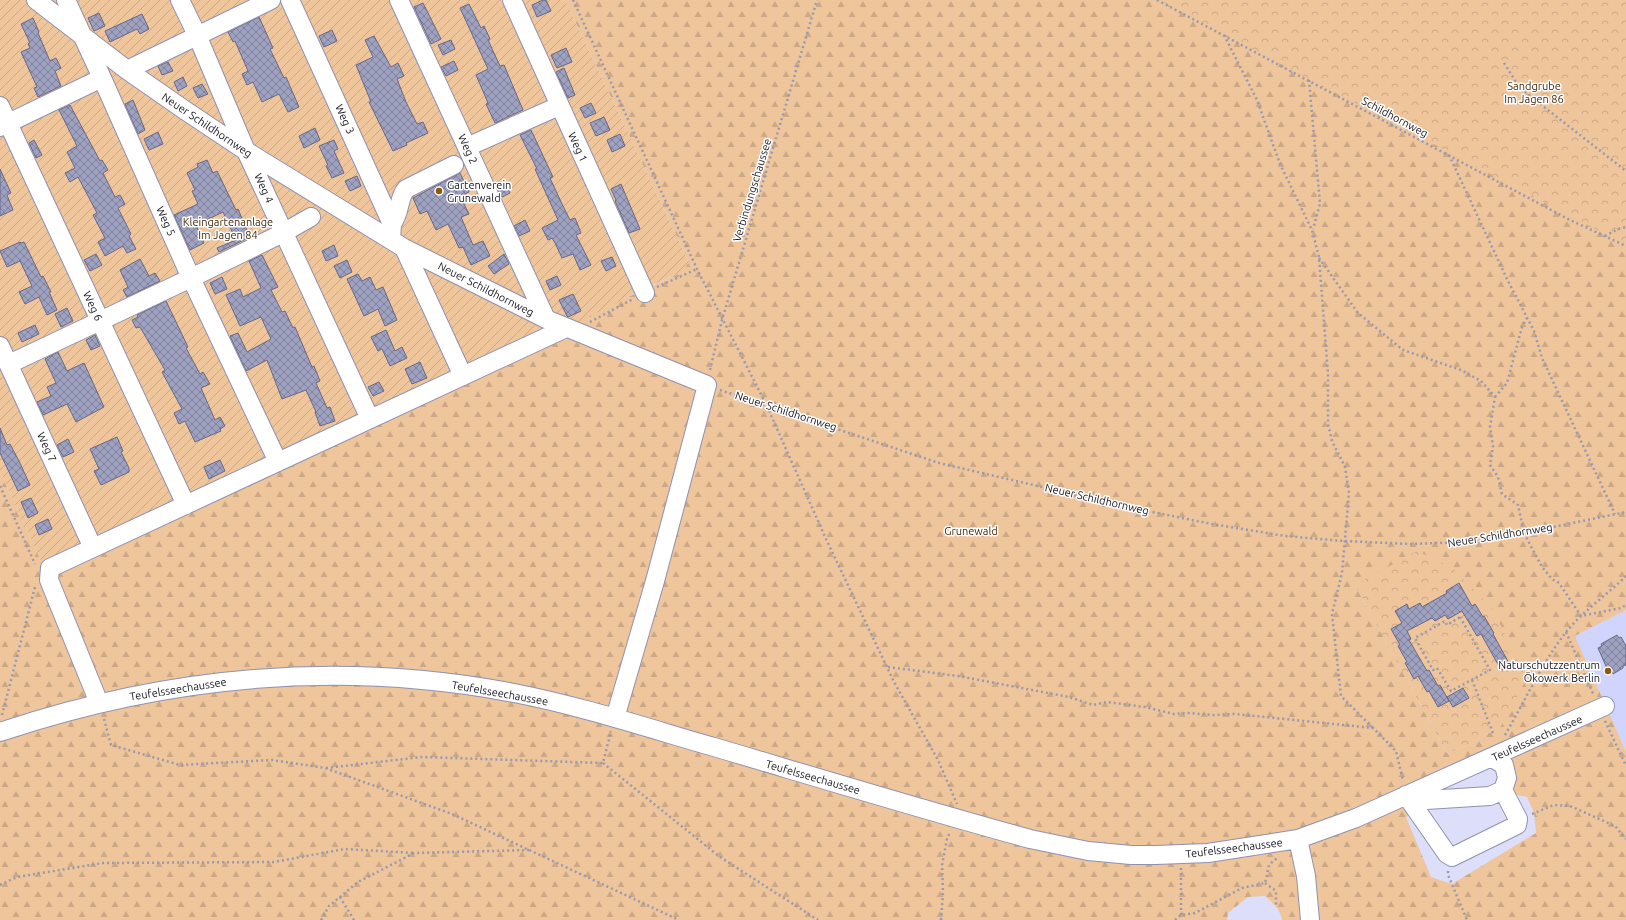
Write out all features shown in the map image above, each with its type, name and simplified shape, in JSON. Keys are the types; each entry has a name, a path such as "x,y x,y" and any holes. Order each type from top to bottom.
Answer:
{"street":[{"name":"Neuer Schildhornweg","path":"36,0 127,70 246,151 396,238 546,319 707,385"},
{"name":"Weg 5","path":"66,0 191,278 278,462"},
{"name":"Weg 4","path":"180,0 197,35 246,151 283,233 370,419"},
{"path":"127,70 271,0"},
{"name":"Weg 3","path":"290,0 396,238 463,376"},
{"name":"Weg 2","path":"399,0 546,319"},
{"name":"Weg 1","path":"512,0 644,293"},
{"path":"4,125 102,78"},
{"name":"Weg 6","path":"0,106 4,125 100,321 186,505"},
{"path":"467,147 559,106"},
{"path":"396,238 402,194 406,189 454,165"},
{"path":"8,364 191,278 283,233 311,217"},
{"path":"99,703 49,580 50,568 566,328"},
{"name":"Weg 7","path":"0,346 93,548"},
{"path":"615,718 655,582 707,385"},
{"name":"Teufelsseechaussee","path":"1,725 179,687 219,682 340,676 426,681 470,686 515,693 615,718 955,818 1059,846 1088,851 1131,855 1208,853 1298,839 1356,818 1603,708"},
{"path":"1406,795 1449,856 1456,857 1515,827 1518,822 1518,819 1503,790 1507,778 1504,765 1492,758"},
{"path":"1406,795 1426,800 1490,796 1503,790"},
{"path":"1298,839 1306,876 1310,920"}],"path":[{"path":"573,0 697,269 766,404 826,539 913,717 938,760 951,789 957,804 955,818 947,839 942,865 943,892 941,920"},
{"name":"Verbindungschaussee","path":"707,385 722,320 817,0"},
{"name":"Schildhornweg","path":"1157,0 1568,219 1626,246"},
{"path":"1224,35 1257,100 1280,164 1312,230 1319,257 1328,374 1328,424 1332,441 1345,467 1349,493 1342,573 1332,614 1341,696 1396,751 1406,795"},
{"path":"1504,63 1516,82 1530,96 1626,171"},
{"path":"1309,80 1320,204 1312,230"},
{"path":"1449,155 1507,279 1534,331 1542,358 1614,514"},
{"path":"1605,236 1618,229 1626,227"},
{"path":"1319,257 1358,313 1403,350 1461,370 1481,381 1495,397"},
{"path":"1527,318 1522,327 1507,383 1495,397 1490,427 1493,446 1490,465 1498,477 1502,494 1518,505 1524,533 1542,567 1552,579 1559,583 1581,616"},
{"name":"Neuer Schildhornweg","path":"707,385 939,463 1042,486 1103,502 1212,524 1286,536 1344,541 1439,544 1465,542 1524,533 1626,512"},
{"path":"0,486 35,562 35,569"},
{"path":"1504,737 1551,654 1566,632 1581,616 1626,576"},
{"path":"1,725 35,584"},
{"path":"1581,616 1621,608 1626,605"},
{"path":"1460,617 1490,670 1472,680 1451,691 1437,668 1433,670 1415,638 1445,621 1447,625 1460,617"},
{"path":"1566,632 1603,708 1626,766"},
{"path":"888,666 958,676 1069,697 1093,705 1107,702 1145,707 1174,714 1234,714 1374,728"},
{"path":"1472,680 1493,733"},
{"path":"99,703 111,745 180,765 272,760 325,768 452,814 678,920"},
{"path":"603,763 615,718"},
{"path":"325,768 422,757 603,763 720,857 818,920"},
{"path":"1518,819 1554,805 1570,806 1615,826 1626,839"},
{"path":"0,885 17,877 103,863 274,862 345,849 414,853 531,850"},
{"path":"321,920 329,906 358,882 414,853"},
{"path":"1265,884 1269,865 1281,855"},
{"path":"1449,856 1448,875 1467,920"},
{"path":"1182,880 1182,916"},
{"path":"1175,920 1182,916 1195,913 1242,888 1265,884 1276,891 1276,905"},
{"path":"340,897 354,920"}],"shaded area":[{"name":"Naturschutzzentrum Ökowerk Berlin","path":"1626,610 1626,752 1575,636"}],"green space":[{"name":"Kleingartenanlage Im Jagen 84","path":"0,0 565,0 689,262 678,274 643,289 575,324 548,328 43,565 0,472"},
{"name":"Grunewald","path":"565,0 1295,0 1626,128 1626,610 1575,636 1626,752 1626,920 1282,920 1278,909 1265,896 1248,897 1228,913 1227,920 0,920 0,472 43,565 678,274 689,262","holes":["1355,585 1499,730 1485,734 1480,741 1447,753","1505,759 1506,793 1527,797 1534,813 1536,833 1452,884 1431,877 1406,817 1425,809 1421,797"]},
{"name":"Sandgrube Im Jagen 86","path":"1159,0 1626,0 1626,245"},
{"path":"1417,551 1451,567 1492,608 1527,678 1499,730 1485,734 1480,741 1447,753 1355,585"}],"building":[{"path":"546,0 551,11 537,17 532,5"},
{"path":"423,3 441,39 431,44 414,7"},
{"path":"469,4 481,28 484,26 490,39 488,40 500,66 504,65 523,110 495,123 486,104 488,103 476,75 488,69 460,8"},
{"path":"99,13 105,26 94,31 88,18"},
{"path":"142,14 149,29 140,34 137,29 110,42 105,31"},
{"path":"259,17 273,48 270,49 284,78 286,77 299,107 288,112 279,94 262,102 253,82 247,85 242,74 248,71 235,41 233,42 228,32"},
{"path":"33,18 50,61 56,58 61,68 55,71 61,86 38,97 34,88 37,87 21,52 30,48 28,44 30,43 21,24"},
{"path":"332,30 337,41 324,47 319,36"},
{"path":"374,36 391,67 398,63 404,76 397,79 406,102 417,124 423,122 428,133 393,151 369,102 371,102 356,65 373,57 365,40"},
{"path":"451,40 455,49 443,55 438,45"},
{"path":"566,48 572,62 557,68 551,55"},
{"path":"454,61 458,70 446,76 441,67"},
{"path":"168,62 173,71 162,75 158,66"},
{"path":"564,68 575,95 568,98 556,72"},
{"path":"183,77 187,86 178,91 174,82"},
{"path":"202,84 208,94 198,98 193,88"},
{"path":"133,100 145,130 138,134 125,104"},
{"path":"591,103 596,113 585,118 580,108"},
{"path":"70,105 100,161 102,160 108,170 103,173 115,197 120,195 125,204 118,208 131,234 129,236 136,249 127,253 123,246 105,256 98,242 105,238 93,215 97,213 78,177 70,182 65,173 75,168 67,152 77,146 59,110"},
{"path":"604,117 610,130 596,136 590,123"},
{"path":"315,128 320,140 304,148 299,136"},
{"path":"531,130 553,177 550,178 562,204 570,220 575,218 581,233 576,235 591,265 580,270 573,254 562,258 552,238 548,240 542,228 558,220 535,169 537,169 520,135"},
{"path":"158,132 163,144 149,150 144,139"},
{"path":"620,134 625,146 612,152 607,140"},
{"path":"34,140 42,155 36,158 29,143"},
{"path":"334,140 338,149 334,151 344,173 332,178 319,146"},
{"path":"207,160 213,173 217,171 236,210 238,209 250,237 219,252 217,248 236,240 223,212 196,225 204,243 190,250 174,215 198,204 192,191 195,190 187,173 198,167 197,164"},
{"path":"0,169 11,193 7,195 13,210 0,216"},
{"path":"460,173 469,192 460,196 469,214 461,217 473,245 483,241 490,256 471,265 463,247 459,248 448,224 436,230 427,211 420,214 413,198"},
{"path":"357,176 361,186 350,191 345,181"},
{"path":"505,182 510,193 502,197 496,186"},
{"path":"621,184 640,229 629,233 611,189"},
{"path":"525,220 530,231 519,236 514,226"},
{"path":"20,242 24,242 41,277 43,276 51,292 49,292 57,310 47,315 39,297 25,304 19,292 32,286 20,261 7,267 0,251"},
{"path":"334,245 338,256 326,261 322,251"},
{"path":"96,254 102,265 90,271 84,260"},
{"path":"504,254 509,264 494,274 488,266"},
{"path":"262,255 278,287 271,290 282,312 285,311 293,328 295,327 312,367 314,366 320,381 316,383 327,408 330,407 335,421 320,426 316,412 306,390 282,399 267,360 246,371 230,336 238,333 247,352 271,339 261,317 240,326 226,295 240,289 243,297 261,288 249,261"},
{"path":"612,257 616,266 606,271 601,261"},
{"path":"140,259 149,276 155,273 160,281 127,297 123,290 128,287 120,270"},
{"path":"347,260 352,272 340,278 334,266"},
{"path":"358,274 362,281 370,277 376,290 383,287 397,320 385,326 378,309 364,316 347,279"},
{"path":"557,276 561,285 550,290 546,281"},
{"path":"222,277 227,289 215,294 210,283"},
{"path":"573,294 581,311 568,317 559,300"},
{"path":"166,301 188,347 186,348 200,374 203,372 210,384 201,388 215,420 220,417 225,426 220,429 221,431 195,442 185,421 179,424 174,413 182,409 162,372 165,370 140,327 136,328 132,320 138,317 137,315"},
{"path":"67,308 73,321 61,327 55,314"},
{"path":"35,325 39,334 22,342 18,333"},
{"path":"386,330 395,351 402,347 407,358 390,366 382,349 378,351 371,337"},
{"path":"95,335 100,346 91,350 86,340"},
{"path":"58,352 67,371 84,363 104,407 76,422 67,404 43,415 37,402 51,396 47,387 56,383 45,359"},
{"path":"420,362 427,378 412,384 405,369"},
{"path":"379,382 384,391 373,396 368,387"},
{"path":"0,428 7,445 10,444 30,485 18,491 0,453"},
{"path":"117,437 123,451 121,452 129,468 129,472 101,485 94,471 99,469 90,449"},
{"path":"68,439 74,452 63,457 57,445"},
{"path":"220,460 225,471 209,479 204,467"},
{"path":"31,498 38,513 28,518 21,502"},
{"path":"48,519 52,529 39,535 35,525"},
{"path":"1459,583 1472,606 1475,604 1483,617 1484,616 1510,665 1502,670 1500,668 1481,634 1477,636 1462,611 1448,619 1445,615 1435,621 1432,618 1407,631 1411,639 1409,640 1427,671 1429,670 1438,686 1440,685 1449,701 1438,707 1418,676 1414,679 1398,646 1400,645 1391,629 1402,623 1395,611 1407,604 1409,609 1420,603 1422,607 1447,593 1446,591"},
{"path":"1617,635 1619,638 1621,637 1626,646 1626,665 1613,674 1612,671 1609,673 1598,648 1602,646 1601,644"},
{"path":"1463,688 1469,698 1453,707 1447,697"}],"place":[{"name":"Gartenverein Grunewald","path":"439,191"},
{"name":"Naturschutzzentrum Ökowerk Berlin","path":"1608,671"}]}
